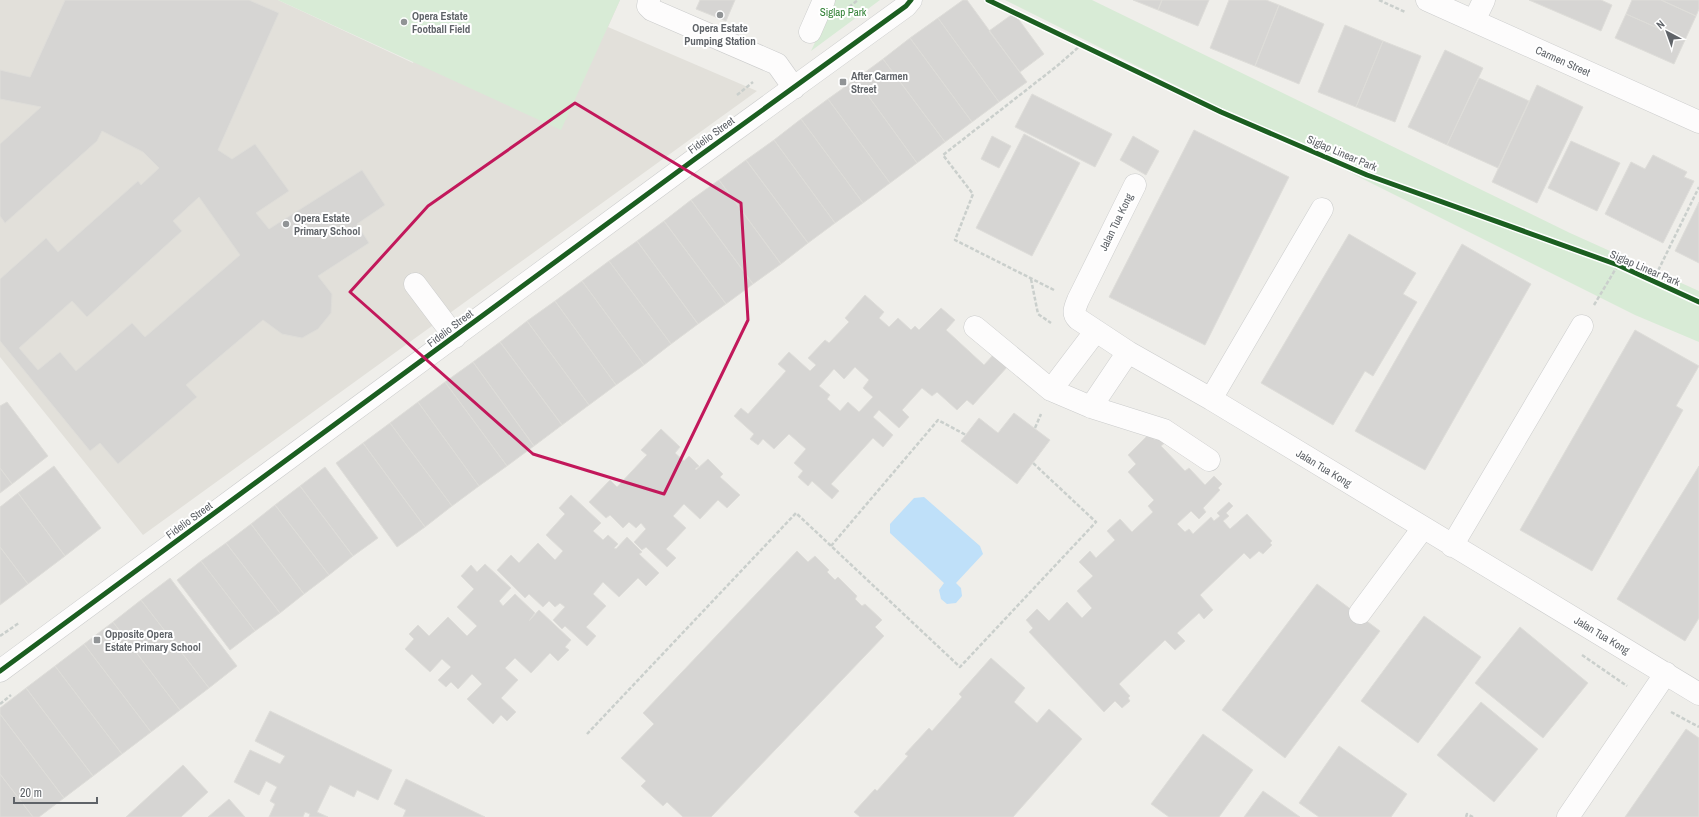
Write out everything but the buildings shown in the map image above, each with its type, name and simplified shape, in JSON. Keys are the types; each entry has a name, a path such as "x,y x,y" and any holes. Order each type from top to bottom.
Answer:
{"street":[{"path":"649,0 648,6 652,10 777,64 794,88"},
{"path":"810,32 824,0"},
{"name":"Fidelio Street","path":"0,671 695,159 906,6 911,0"},
{"name":"Carmen Street","path":"1427,0 1699,122"},
{"path":"1474,21 1484,0"},
{"name":"Jalan Tua Kong","path":"1135,185 1076,305 1075,315 1078,319 1095,332 1128,352 1211,400 1699,694"},
{"path":"1211,400 1322,209"},
{"path":"415,284 455,337"},
{"path":"1452,546 1582,326"},
{"path":"975,327 1051,390 1091,407 1164,430 1209,460"},
{"path":"1051,390 1095,332"},
{"path":"1091,407 1128,352"},
{"path":"1360,613 1423,528"},
{"path":"1568,817 1666,673"}],"path":[{"path":"1074,42 1088,48"},
{"path":"1076,305 1031,279 956,240 973,194 943,155 1081,45"},
{"path":"1652,281 1699,187"},
{"path":"1582,326 1618,265"},
{"path":"831,546 938,420 966,435"},
{"path":"587,734 796,513 960,667 1096,522 1033,463"},
{"path":"1466,817 1467,814 1473,817"}],"highlighted area":[{"path":"575,103 741,203 748,320 664,494 533,454 350,292 428,206"}],"shaded area":[{"name":"Opera Estate Primary School","path":"0,0 278,0 413,63 442,0 620,0 608,27 757,91 143,535 0,357"}],"green space":[{"path":"278,0 620,0 561,130"},
{"name":"Siglap Park","path":"835,0 880,0 811,51"},
{"path":"1005,0 1092,0 1570,233 1699,291 1699,342 1635,315"}],"water":[{"path":"924,497 980,546 983,554 956,583 961,588 962,596 956,603 947,604 941,599 939,590 944,583 890,533 890,524 914,498"}],"cycle path":[{"path":"0,671 695,159 906,6 911,0"},
{"name":"Siglap Linear Park","path":"988,0 1221,112 1367,175 1618,265 1699,302"}],"place":[{"name":"Opera Estate Pumping Station","path":"720,15"},
{"name":"Opera Estate Football Field","path":"404,22"},
{"name":"After Carmen Street","path":"843,82"},
{"name":"Opera Estate Primary School","path":"286,224"},
{"name":"Opposite Opera Estate Primary School","path":"97,640"}]}
